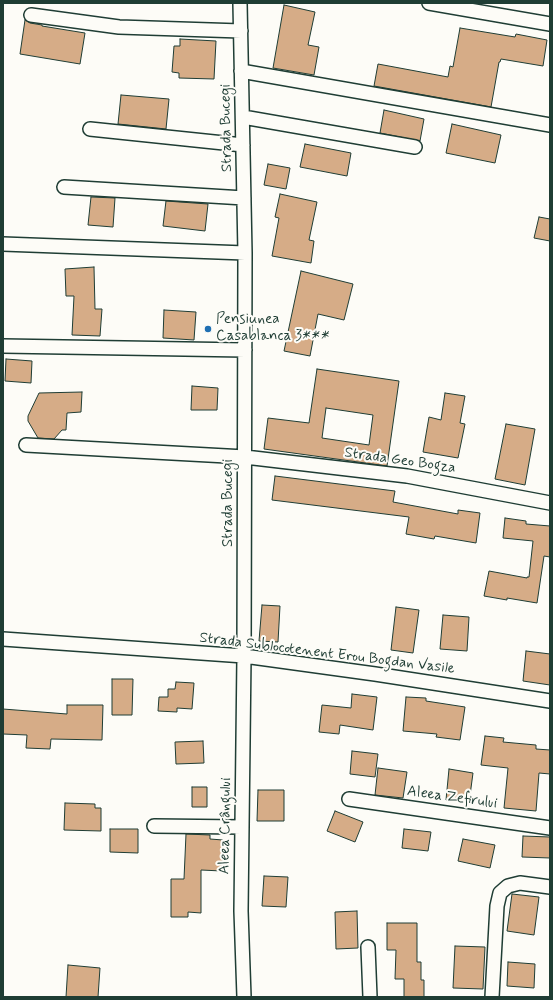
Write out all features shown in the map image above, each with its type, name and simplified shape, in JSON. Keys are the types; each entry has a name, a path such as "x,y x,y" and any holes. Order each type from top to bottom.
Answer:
{"street":[{"name":"Strada Bucegi","path":"240,3 245,253 244,656"},
{"path":"429,3 550,24"},
{"path":"31,15 118,27 241,31"},
{"path":"241,71 550,125"},
{"path":"243,117 415,147"},
{"path":"90,129 244,145"},
{"path":"64,187 244,198"},
{"path":"3,244 245,253"},
{"path":"3,346 245,350"},
{"name":"Strada Geo Bogza","path":"26,446 245,457 407,476 550,504"},
{"name":"Strada Sublocotenent Erou Bogdan Vasile","path":"3,639 244,656 375,674 550,701"},
{"name":"Aleea Crângului","path":"244,656 241,910 244,997"},
{"name":"Aleea Zefirului","path":"349,799 550,828"},
{"path":"154,826 242,827"},
{"path":"492,997 497,906 500,893 508,886 520,883 550,887"},
{"path":"368,947 370,997"}],"building":[{"path":"284,5 315,12 308,45 319,47 314,75 273,68"},
{"path":"25,20 42,26 85,33 80,64 20,54"},
{"path":"460,28 515,37 516,34 547,40 543,66 501,59 499,62 491,107 374,86 378,64 448,77 450,66 453,67"},
{"path":"180,39 216,41 214,79 179,78 179,73 172,72 174,46 180,46"},
{"path":"121,95 169,99 166,129 118,124"},
{"path":"384,110 424,119 420,141 380,133"},
{"path":"452,124 501,135 495,163 446,153"},
{"path":"305,144 351,153 347,176 300,167"},
{"path":"268,164 290,168 286,189 264,185"},
{"path":"280,194 317,202 309,240 314,241 311,263 272,256 279,218 275,217"},
{"path":"91,197 115,198 113,227 88,225"},
{"path":"166,201 208,204 205,231 163,226"},
{"path":"539,217 550,219 550,241 534,238"},
{"path":"94,267 95,309 102,309 100,336 72,335 74,296 66,296 65,269"},
{"path":"301,271 353,284 344,320 318,314 310,356 284,351"},
{"path":"164,310 196,312 194,340 163,338"},
{"path":"6,359 32,361 31,383 5,381"},
{"path":"317,369 399,381 387,466 264,449 268,418 309,423","holes":["326,408 373,415 369,445 322,438"]},
{"path":"192,386 218,388 217,410 191,410"},
{"path":"82,392 81,412 67,413 66,430 62,430 54,439 38,438 28,421 28,416 39,393"},
{"path":"445,393 465,396 460,423 465,424 458,458 423,452 429,417 441,420"},
{"path":"506,424 535,429 525,485 495,479"},
{"path":"275,476 395,491 393,502 458,514 458,510 480,513 476,543 435,536 434,539 406,534 409,517 272,500"},
{"path":"505,518 526,521 526,524 550,526 550,557 544,556 537,603 484,596 489,571 527,578 529,577 533,541 503,538"},
{"path":"262,605 280,606 278,642 259,641"},
{"path":"396,607 419,610 413,653 391,650"},
{"path":"443,615 469,617 467,651 440,649"},
{"path":"526,651 550,654 550,685 523,681"},
{"path":"112,679 133,679 132,715 112,715"},
{"path":"176,682 194,683 192,709 177,708 177,712 158,711 159,697 168,697 168,689 175,689"},
{"path":"352,694 377,697 373,730 340,725 339,734 319,732 322,705 351,708"},
{"path":"406,697 426,698 426,701 465,707 460,740 436,737 437,734 403,731"},
{"path":"67,705 103,705 102,740 51,739 50,749 26,748 27,735 3,734 3,709 67,714"},
{"path":"485,736 504,738 503,742 536,745 536,749 550,750 550,774 539,773 536,811 504,808 508,768 481,765"},
{"path":"203,741 204,763 176,764 175,742"},
{"path":"352,751 378,754 375,777 350,774"},
{"path":"378,768 407,772 403,798 375,795"},
{"path":"449,769 473,773 469,803 446,800"},
{"path":"192,787 207,787 207,807 192,807"},
{"path":"258,790 284,790 284,821 257,821"},
{"path":"65,803 95,804 95,808 101,808 101,831 64,830"},
{"path":"335,811 363,822 355,842 327,831"},
{"path":"110,829 138,829 138,853 110,852"},
{"path":"404,829 431,832 428,851 402,848"},
{"path":"186,834 210,835 210,839 223,840 222,871 201,870 201,913 188,912 188,917 171,917 171,879 184,879"},
{"path":"523,836 550,837 550,858 522,857"},
{"path":"463,839 495,845 490,868 458,861"},
{"path":"264,876 288,877 286,907 262,906"},
{"path":"512,894 539,897 534,935 507,931"},
{"path":"357,911 358,948 336,949 335,912"},
{"path":"387,923 417,923 417,962 421,962 421,980 424,980 424,997 404,997 404,979 395,979 396,950 387,950"},
{"path":"455,946 485,947 483,989 453,988"},
{"path":"508,962 535,964 534,988 507,986"},
{"path":"68,965 100,968 98,997 66,997"}],"place":[{"name":"Pensiunea Casablanca 3***","path":"208,329"}]}
